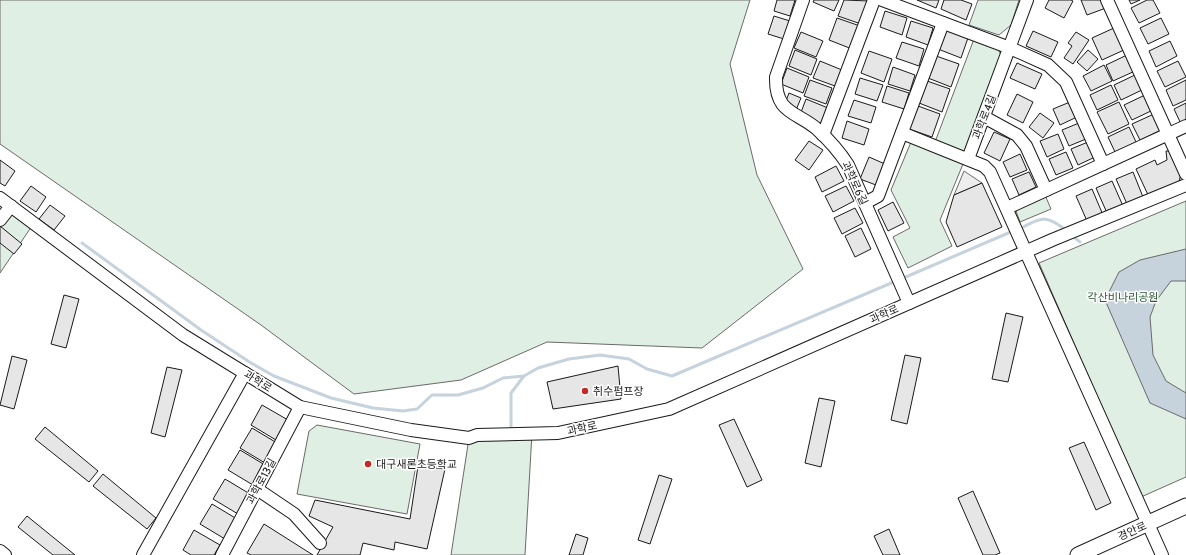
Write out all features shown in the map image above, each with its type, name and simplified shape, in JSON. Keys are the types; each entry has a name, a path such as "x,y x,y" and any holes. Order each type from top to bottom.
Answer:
{"main road":[{"name":"경안로","path":"1078,555 1186,506"}],"street":[{"name":"과학로6길","path":"803,0 776,77 778,97 786,108 795,116 816,128 839,151 848,165 909,303"},
{"path":"823,135 874,0"},
{"path":"882,0 1010,48 1048,65 1066,82 1103,164"},
{"name":"과학로4길","path":"968,159 1027,0"},
{"path":"1107,0 1186,174"},
{"path":"865,203 878,196 943,23"},
{"path":"984,118 1017,135 1026,146 1046,190"},
{"path":"1007,208 1186,126"},
{"path":"902,132 984,166 990,172 1162,555"},
{"name":"과학로","path":"0,198 184,335 300,407 411,430 469,438 478,435 558,433 668,409 1089,224 1186,185"},
{"path":"0,220 10,206"},
{"path":"142,555 245,373"},
{"name":"과학로13길","path":"222,555 300,407"},
{"path":"257,489 294,514 320,542"},
{"path":"0,551 5,555"}],"green space":[{"path":"0,0 750,0 730,64 757,175 803,269 702,348 547,342 461,380 354,394 261,325 0,144"},
{"path":"978,0 1019,0 1011,25 999,35 969,25"},
{"path":"974,39 998,49 1001,55 964,153 935,142"},
{"path":"911,142 963,164 940,220 952,246 908,268 893,237 910,228 891,190"},
{"path":"1045,195 1051,209 1020,222 1016,211 1019,206"},
{"name":"각산비나리공원","path":"1186,201 1186,477 1141,497 1039,263"},
{"path":"11,206 34,223 0,273 0,220"},
{"path":"317,425 420,444 407,514 297,494 309,431"},
{"path":"532,433 525,555 451,555 469,438"}],"shaded area":[{"path":"964,171 982,183 954,195"},
{"path":"1186,249 1186,281 1171,281 1156,301 1150,317 1153,355 1166,381 1186,393 1186,419 1150,403 1105,300 1119,272 1140,260"}],"building":[{"path":"777,0 795,0 790,16 774,11"},
{"path":"814,0 839,0 834,11 813,2"},
{"path":"844,0 869,1 861,24 838,16"},
{"path":"917,0 939,0 936,8"},
{"path":"944,0 961,0 972,4 966,20 941,9"},
{"path":"1049,0 1073,1 1064,18 1045,8"},
{"path":"1081,0 1103,0 1106,8 1087,15"},
{"path":"1129,0 1140,0 1131,4"},
{"path":"1147,0 1153,0 1160,13 1139,23 1131,8"},
{"path":"885,11 907,18 902,35 880,27"},
{"path":"774,16 790,21 784,39 768,34"},
{"path":"837,18 860,26 852,49 829,40"},
{"path":"1161,18 1169,34 1148,44 1140,28"},
{"path":"911,21 933,28 928,45 906,37"},
{"path":"946,27 969,35 961,58 938,49"},
{"path":"1114,28 1124,50 1102,60 1092,38"},
{"path":"1033,31 1058,42 1051,57 1026,46"},
{"path":"801,32 823,41 816,57 794,48"},
{"path":"1076,32 1089,40 1073,64 1064,58 1072,46 1068,43"},
{"path":"1170,41 1177,56 1156,67 1149,51"},
{"path":"902,42 924,49 919,66 896,58"},
{"path":"795,50 817,59 811,75 789,66"},
{"path":"1088,50 1098,59 1087,71 1077,62"},
{"path":"869,51 892,59 884,82 861,73"},
{"path":"1127,55 1135,71 1113,81 1106,65"},
{"path":"936,56 959,64 951,87 928,78"},
{"path":"820,61 842,70 835,86 813,78"},
{"path":"1178,61 1186,77 1165,87 1157,71"},
{"path":"1017,63 1042,74 1035,89 1010,78"},
{"path":"1104,65 1112,81 1091,91 1083,76"},
{"path":"893,67 915,75 910,91 888,84"},
{"path":"787,68 809,77 803,93 781,84"},
{"path":"1135,75 1142,90 1121,100 1114,85"},
{"path":"860,78 883,85 877,101 855,94"},
{"path":"810,80 832,88 826,104 804,96"},
{"path":"1186,80 1186,100 1173,106 1166,90"},
{"path":"927,81 950,89 942,112 919,103"},
{"path":"1111,85 1118,100 1097,110 1090,95"},
{"path":"887,86 909,93 904,109 882,102"},
{"path":"789,93 801,98 796,110 786,101"},
{"path":"1017,94 1033,102 1023,123 1007,115"},
{"path":"1145,95 1153,110 1132,120 1124,105"},
{"path":"806,99 828,108 822,124 800,115"},
{"path":"854,100 876,107 871,123 848,116"},
{"path":"1070,102 1077,117 1060,125 1053,109"},
{"path":"1119,102 1129,124 1108,134 1097,112"},
{"path":"1186,103 1186,122 1181,124 1174,109"},
{"path":"918,106 940,114 932,137 909,129"},
{"path":"1040,113 1054,123 1043,138 1029,127"},
{"path":"1154,114 1161,130 1140,140 1132,124"},
{"path":"847,121 869,129 864,145 842,138"},
{"path":"1079,123 1086,139 1069,146 1062,130"},
{"path":"1129,127 1136,142 1115,152 1108,137"},
{"path":"994,132 1010,139 1000,161 984,153"},
{"path":"1058,134 1064,149 1047,157 1040,141"},
{"path":"809,141 823,150 809,170 795,160"},
{"path":"1088,142 1095,157 1078,165 1071,149"},
{"path":"1166,151 1173,151 1181,173 1179,182 1149,197 1136,169 1155,160 1157,165 1167,160"},
{"path":"1066,152 1073,168 1056,175 1049,159"},
{"path":"1020,154 1027,170 1010,177 1003,162"},
{"path":"869,157 885,164 876,185 860,179"},
{"path":"0,160 15,171 5,186 0,183"},
{"path":"836,166 844,181 822,192 815,177"},
{"path":"1029,172 1036,187 1019,195 1012,179"},
{"path":"1133,172 1143,197 1127,204 1116,179"},
{"path":"1112,181 1123,206 1107,213 1096,188"},
{"path":"982,183 1002,227 957,247 946,222 954,195"},
{"path":"31,186 46,197 36,212 20,201"},
{"path":"846,186 854,201 833,212 825,196"},
{"path":"1092,189 1103,215 1087,221 1076,196"},
{"path":"893,202 904,223 888,231 878,210"},
{"path":"50,205 65,216 54,230 39,219"},
{"path":"855,208 863,223 842,234 834,218"},
{"path":"0,226 22,244 14,254 0,243"},
{"path":"861,228 871,249 855,257 845,236"},
{"path":"64,295 79,299 66,348 51,344"},
{"path":"1006,313 1023,317 1008,382 992,379"},
{"path":"905,355 921,358 907,424 891,420"},
{"path":"12,356 27,360 14,409 0,405"},
{"name":"취수펌프장","path":"618,366 621,399 553,409 547,382"},
{"path":"167,367 182,370 165,437 151,433"},
{"path":"819,398 835,401 821,467 805,463"},
{"path":"262,405 288,420 276,440 251,425"},
{"path":"734,419 762,480 747,487 719,425"},
{"path":"45,427 98,471 89,482 35,439"},
{"path":"252,428 277,443 265,463 240,448"},
{"path":"1084,442 1111,503 1096,510 1069,448"},
{"path":"240,450 265,465 253,485 228,470"},
{"path":"418,466 445,469 427,549 395,542 394,550 363,543 360,555 317,555 333,527 309,516 315,500 410,519"},
{"path":"103,474 156,518 147,529 93,486"},
{"path":"659,475 672,479 650,544 638,540"},
{"path":"225,479 250,494 238,514 213,499"},
{"path":"973,491 1000,553 995,555 983,555 958,498"},
{"path":"212,504 237,519 225,539 200,524"},
{"path":"27,516 75,555 53,555 18,527"},
{"path":"264,524 313,555 251,555 247,553"},
{"path":"889,529 900,555 883,555 874,536"},
{"path":"194,530 220,545 214,555 191,555 183,550"},
{"path":"576,534 588,538 583,555 569,555"}],"waterway":[{"path":"1019,229 1043,219 1060,225 1067,231"},
{"path":"901,279 1013,231"},
{"path":"1071,235 1080,242"},
{"path":"82,243 201,330 251,363 274,376 331,398 373,408 403,411 417,409 432,395 458,395 483,388 503,378 524,376 538,368 569,359 600,355 629,359 647,369 672,376 896,281"},
{"path":"511,432 511,393 524,376"}],"place":[{"name":"취수펌프장","path":"585,391"},
{"name":"대구새론초등학교","path":"368,464"}]}
